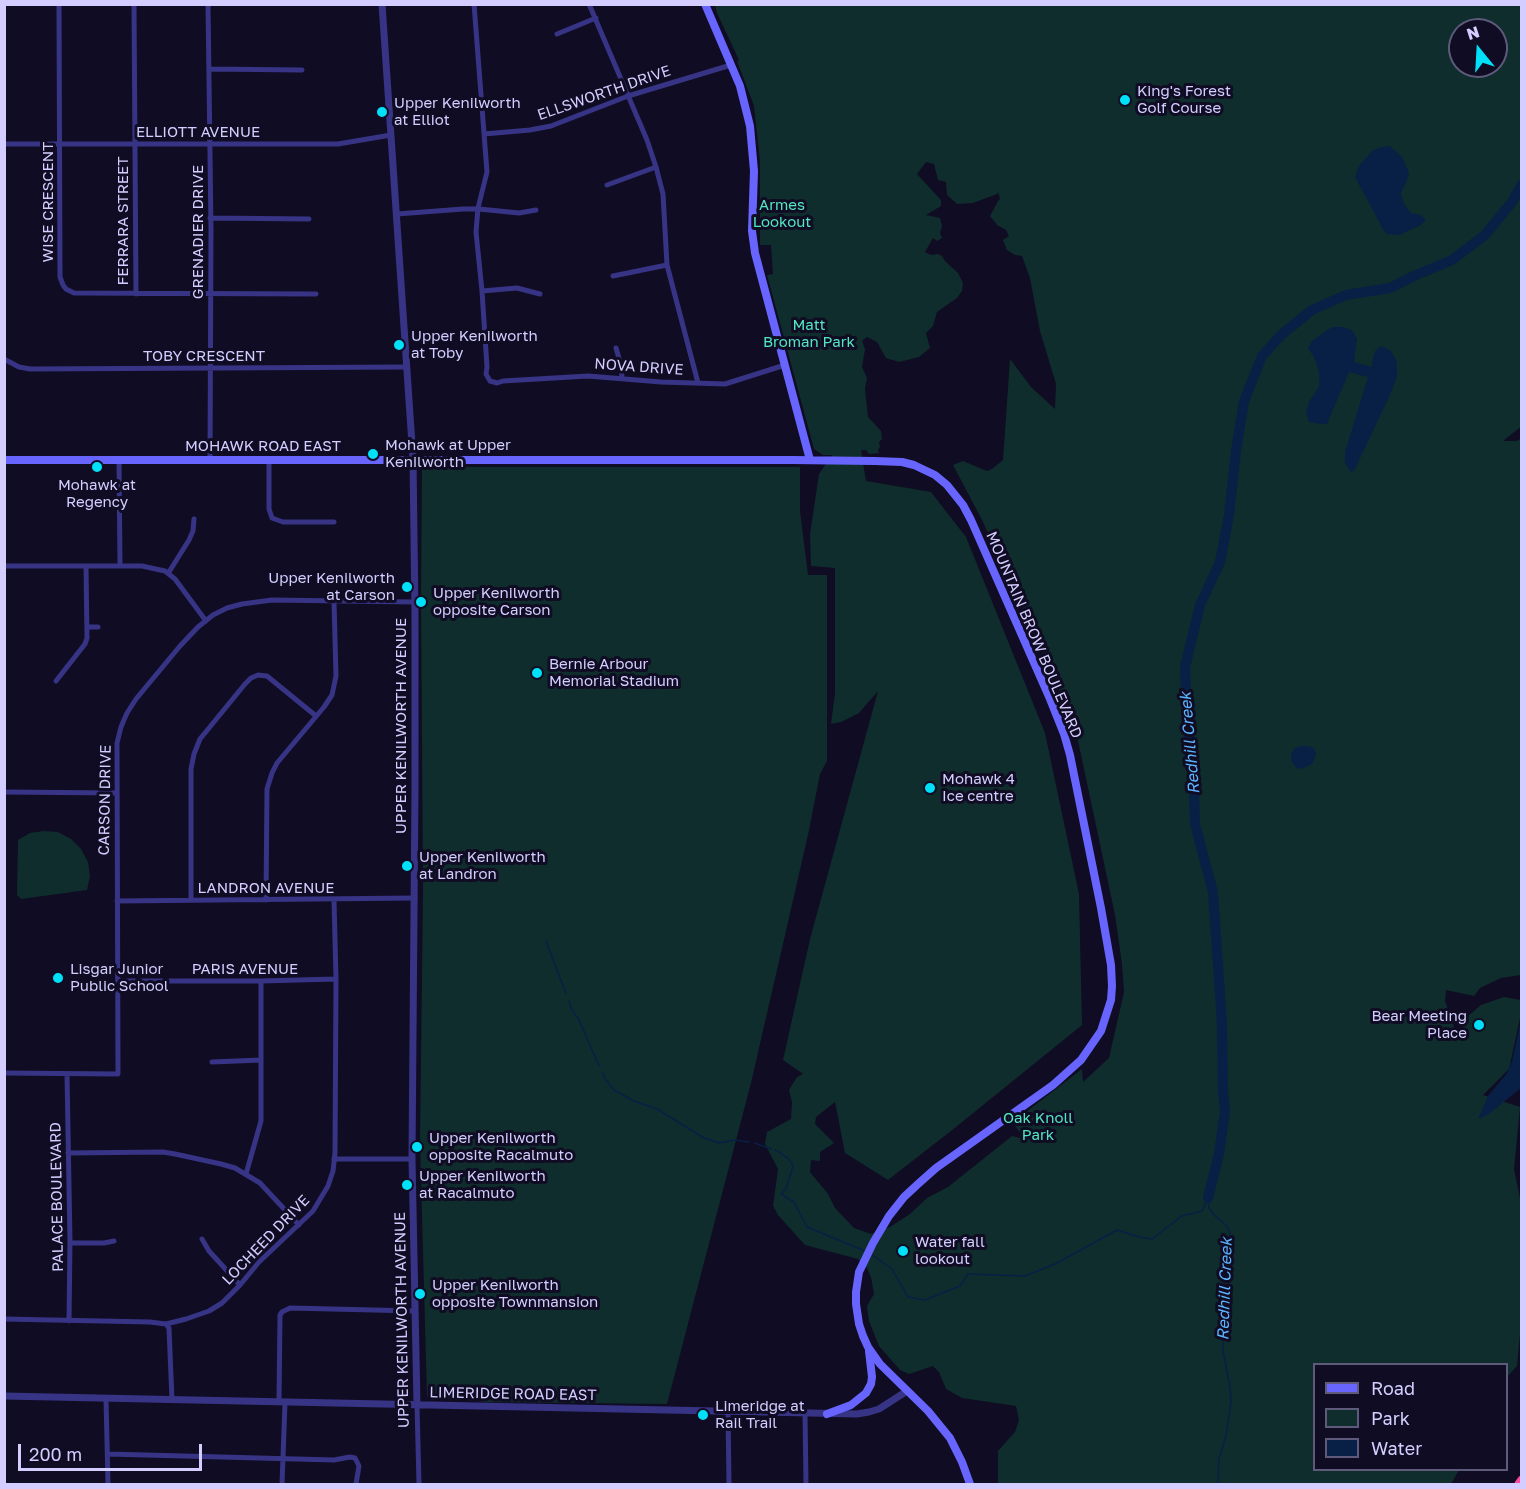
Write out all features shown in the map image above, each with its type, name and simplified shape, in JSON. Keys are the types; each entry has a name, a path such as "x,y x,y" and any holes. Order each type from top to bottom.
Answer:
{"highway":[{"path":"1519,1485 1521,1480"}],"main road":[{"path":"705,4 744,100 750,126 753,146 752,240 810,460"},
{"name":"MOHAWK ROAD EAST","path":"4,460 810,460"},
{"name":"MOUNTAIN BROW BOULEVARD","path":"810,460 902,462 925,469 935,475 954,494 971,520 1064,734 1111,965 1111,1000 1101,1031 1081,1060 1053,1085 936,1168 904,1197 879,1231 857,1280 855,1299 857,1315 868,1347 880,1364 928,1411 950,1438 970,1485"},
{"path":"827,1414 851,1405 864,1396 868,1390 872,1374 868,1347"}],"street":[{"name":"WISE CRESCENT","path":"59,4 60,276 68,291 136,294 316,294"},
{"name":"FERRARA STREET","path":"134,4 136,294"},
{"name":"GRENADIER DRIVE","path":"208,4 210,460"},
{"name":"UPPER KENILWORTH AVENUE","path":"382,4 413,459 415,898 412,1159 419,1485"},
{"path":"474,4 487,172 476,232 482,291 517,288 540,294"},
{"path":"589,4 629,96 656,167 663,194 667,265 698,383"},
{"path":"557,34 596,18"},
{"name":"ELLSWORTH DRIVE","path":"484,134 550,126 629,96 731,65"},
{"path":"209,69 302,70"},
{"name":"ELLIOTT AVENUE","path":"4,144 338,144 391,135"},
{"path":"607,185 656,167"},
{"path":"397,214 479,209 519,213 536,210"},
{"path":"210,218 309,219"},
{"path":"613,276 667,265"},
{"name":"NOVA DRIVE","path":"482,291 486,374 489,381 497,383 588,376 725,384 785,366"},
{"path":"616,348 622,378"},
{"name":"TOBY CRESCENT","path":"4,359 19,367 30,369 406,368"},
{"path":"119,459 120,566"},
{"path":"269,460 269,509 272,519 283,522 334,522"},
{"path":"169,573 189,540 193,531 194,519"},
{"path":"4,566 151,567 169,573 206,621"},
{"path":"56,681 85,644 87,636 86,566"},
{"name":"CARSON DRIVE","path":"4,1073 118,1074 117,743 124,717 180,646 198,627 227,608 256,601 415,602"},
{"path":"266,900 269,781 277,763 330,698 334,687 336,676 334,601"},
{"path":"87,627 98,627"},
{"path":"191,899 191,769 200,739 245,684 258,675 267,676 316,716"},
{"path":"4,792 116,793"},
{"name":"LANDRON AVENUE","path":"117,901 415,898"},
{"name":"LOCHEED DRIVE","path":"4,1319 166,1324 208,1311 222,1303 259,1262 307,1218 322,1199 332,1176 334,1159 336,979 334,900"},
{"name":"PARIS AVENUE","path":"118,981 336,979"},
{"path":"246,1174 261,1121 261,981"},
{"path":"212,1062 261,1060"},
{"name":"PALACE BOULEVARD","path":"68,1074 69,1321"},
{"path":"68,1153 163,1152 235,1168 266,1190 299,1225"},
{"path":"334,1159 412,1159"},
{"path":"202,1239 209,1251 240,1285"},
{"path":"70,1243 114,1241"},
{"path":"282,1485 280,1315 282,1312 290,1308 415,1311"},
{"path":"166,1324 169,1328 172,1400"},
{"name":"LIMERIDGE ROAD EAST","path":"4,1396 856,1414 879,1409 907,1391"},
{"path":"106,1399 108,1485"},
{"path":"728,1411 729,1485"},
{"path":"805,1413 806,1485"},
{"path":"108,1454 334,1460 350,1457 354,1458 359,1466 356,1485"}],"green space":[{"path":"715,5 1521,5 1522,426 1503,441 1521,439 1521,975 1501,978 1480,988 1474,996 1446,990 1445,1001 1458,1038 1461,1022 1481,1005 1504,997 1521,1000 1521,1014 1509,1069 1483,1095 1520,1107 1514,1169 1522,1208 1522,1312 1517,1366 1508,1376 1508,1363 1313,1363 1313,1471 1458,1471 1451,1484 998,1484 998,1451 1015,1432 1019,1420 1016,1406 962,1398 946,1389 939,1372 933,1366 909,1374 900,1370 879,1346 869,1321 867,1306 874,1294 867,1268 858,1259 805,1245 778,1215 773,1206 778,1169 765,1144 767,1132 791,1119 792,1102 789,1090 797,1077 803,1074 783,1060 810,939 878,691 859,713 831,724 835,693 835,568 811,566 810,534 819,474 832,455 823,455 814,449 767,275 773,274 771,245 760,245 760,162 754,106 737,61 739,60","holes":["926,162 934,164 938,180 946,182 947,195 957,204 973,203 998,192 1000,199 990,216 997,225 1006,230 1009,236 1003,240 1007,250 1022,256 1030,278 1040,331 1056,384 1055,409 1031,387 1010,359 1003,460 987,471 963,461 953,465 982,520 1057,685 1077,736 1115,915 1124,992 1109,1058 1083,1082 1082,1069 1013,1122 1024,1139 1012,1136 948,1187 927,1198 910,1214 890,1227 871,1234 854,1228 835,1208 828,1194 810,1172 811,1160 820,1161 820,1152 834,1143 815,1124 816,1117 835,1102 845,1153 888,1180 1082,1025 1079,894 1045,733 966,537 931,492 866,481 861,450 866,450 869,454 879,453 879,442 882,439 881,431 868,417 865,389 867,378 862,367 865,349 862,341 867,337 877,342 886,358 899,362 919,357 930,348 926,333 933,326 937,312 957,298 962,291 963,283 958,273 942,256 925,252 933,238 937,241 942,238 940,218 926,215 941,206 941,200 917,174"]},
{"path":"422,467 800,467 800,511 808,575 827,575 827,761 820,774 751,1083 667,1404 486,1402 427,1397 420,1142 423,891"},
{"path":"58,832 71,839 81,849 88,862 90,876 87,890 21,899 17,895 18,840 30,833"}],"water":[{"path":"1390,146 1402,157 1408,171 1409,176 1401,193 1404,204 1411,213 1421,215 1426,220 1421,225 1399,235 1387,234 1384,231 1355,177 1359,166 1372,151"},
{"path":"1332,327 1352,330 1357,339 1354,362 1371,367 1375,351 1381,346 1391,351 1397,362 1397,377 1389,397 1354,471 1351,472 1345,463 1345,452 1368,377 1349,372 1327,424 1309,422 1306,413 1309,402 1319,387 1319,372 1308,348 1312,341"},
{"path":"1302,746 1314,748 1316,754 1313,763 1298,769 1292,763 1291,754 1295,748"},
{"path":"1521,1020 1521,1088 1489,1114 1478,1119 1488,1096 1507,1073"}],"waterway":[{"name":"Redhill Creek","path":"1208,1198 1219,1154 1225,1111 1222,1024 1213,892 1195,824 1196,778 1187,722 1185,667 1200,605 1220,562 1229,515 1244,401 1262,356 1281,335 1312,310 1346,295 1390,288 1452,260 1485,235 1512,202 1522,184"},
{"path":"546,941 566,994"},
{"path":"569,1001 599,1066"},
{"path":"602,1072 614,1090 634,1101 657,1109 704,1138 719,1143 735,1140 749,1142"},
{"path":"755,1143 771,1149"},
{"path":"775,1150 789,1159 793,1166 786,1189 781,1194 794,1202 807,1227 865,1251"},
{"path":"872,1255 892,1269 908,1297 925,1300 960,1286 968,1274 1025,1276 1055,1264 1117,1230 1152,1239 1182,1216 1202,1211 1208,1198"},
{"name":"Redhill Creek","path":"1208,1199 1209,1208 1227,1226 1230,1233 1226,1270 1223,1351 1231,1402 1226,1436 1219,1459 1217,1484"}],"place":[{"name":"King's Forest Golf Course","path":"1125,100"},
{"name":"Upper Kenilworth at Elliot","path":"382,112"},
{"name":"Upper Kenilworth at Toby","path":"399,345"},
{"name":"Mohawk at Upper Kenilworth","path":"373,454"},
{"name":"Mohawk at Regency","path":"97,467"},
{"name":"Upper Kenilworth at Carson","path":"407,587"},
{"name":"Upper Kenilworth opposite Carson","path":"421,602"},
{"name":"Bernie Arbour Memorial Stadium","path":"537,673"},
{"name":"Mohawk 4 Ice centre","path":"930,788"},
{"name":"Upper Kenilworth at Landron","path":"407,866"},
{"name":"Lisgar Junior Public School","path":"58,978"},
{"name":"Bear Meeting Place","path":"1479,1025"},
{"name":"Upper Kenilworth opposite Racalmuto","path":"417,1147"},
{"name":"Upper Kenilworth at Racalmuto","path":"407,1185"},
{"name":"Water fall lookout","path":"903,1251"},
{"name":"Upper Kenilworth opposite Townmansion","path":"420,1294"},
{"name":"Limeridge at Rail Trail","path":"703,1415"}],"park label":[{"name":"Armes Lookout","path":"782,214"},
{"name":"Matt Broman Park","path":"809,334"},
{"name":"Oak Knoll Park","path":"1038,1126"}]}
